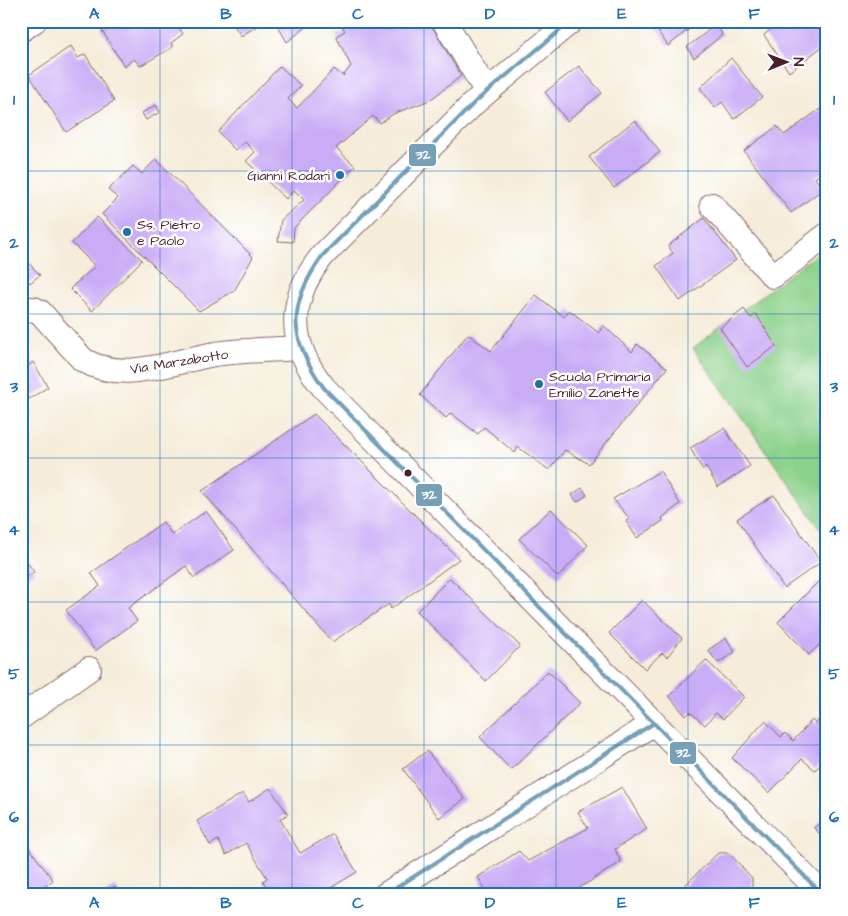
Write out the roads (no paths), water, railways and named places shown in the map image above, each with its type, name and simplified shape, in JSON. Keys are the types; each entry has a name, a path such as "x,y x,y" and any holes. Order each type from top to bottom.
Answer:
{"street":[{"path":"21,30 34,21"},
{"path":"444,21 487,92"},
{"path":"571,21 487,92 330,248 310,271 298,299 296,314 299,340 310,369 324,388 823,895"},
{"path":"712,205 772,276 827,235"},
{"name":"Via Marzabotto","path":"21,310 34,309 40,312 83,360 92,365 112,370 159,367 201,357 299,340"},
{"path":"21,717 89,669"},
{"path":"385,895 654,723"}],"place":[{"name":"Gianni Rodari","path":"340,175"},
{"name":"Ss. Pietro e Paolo","path":"127,232"},
{"name":"Scuola Primaria Emilio Zanette","path":"539,384"}]}
